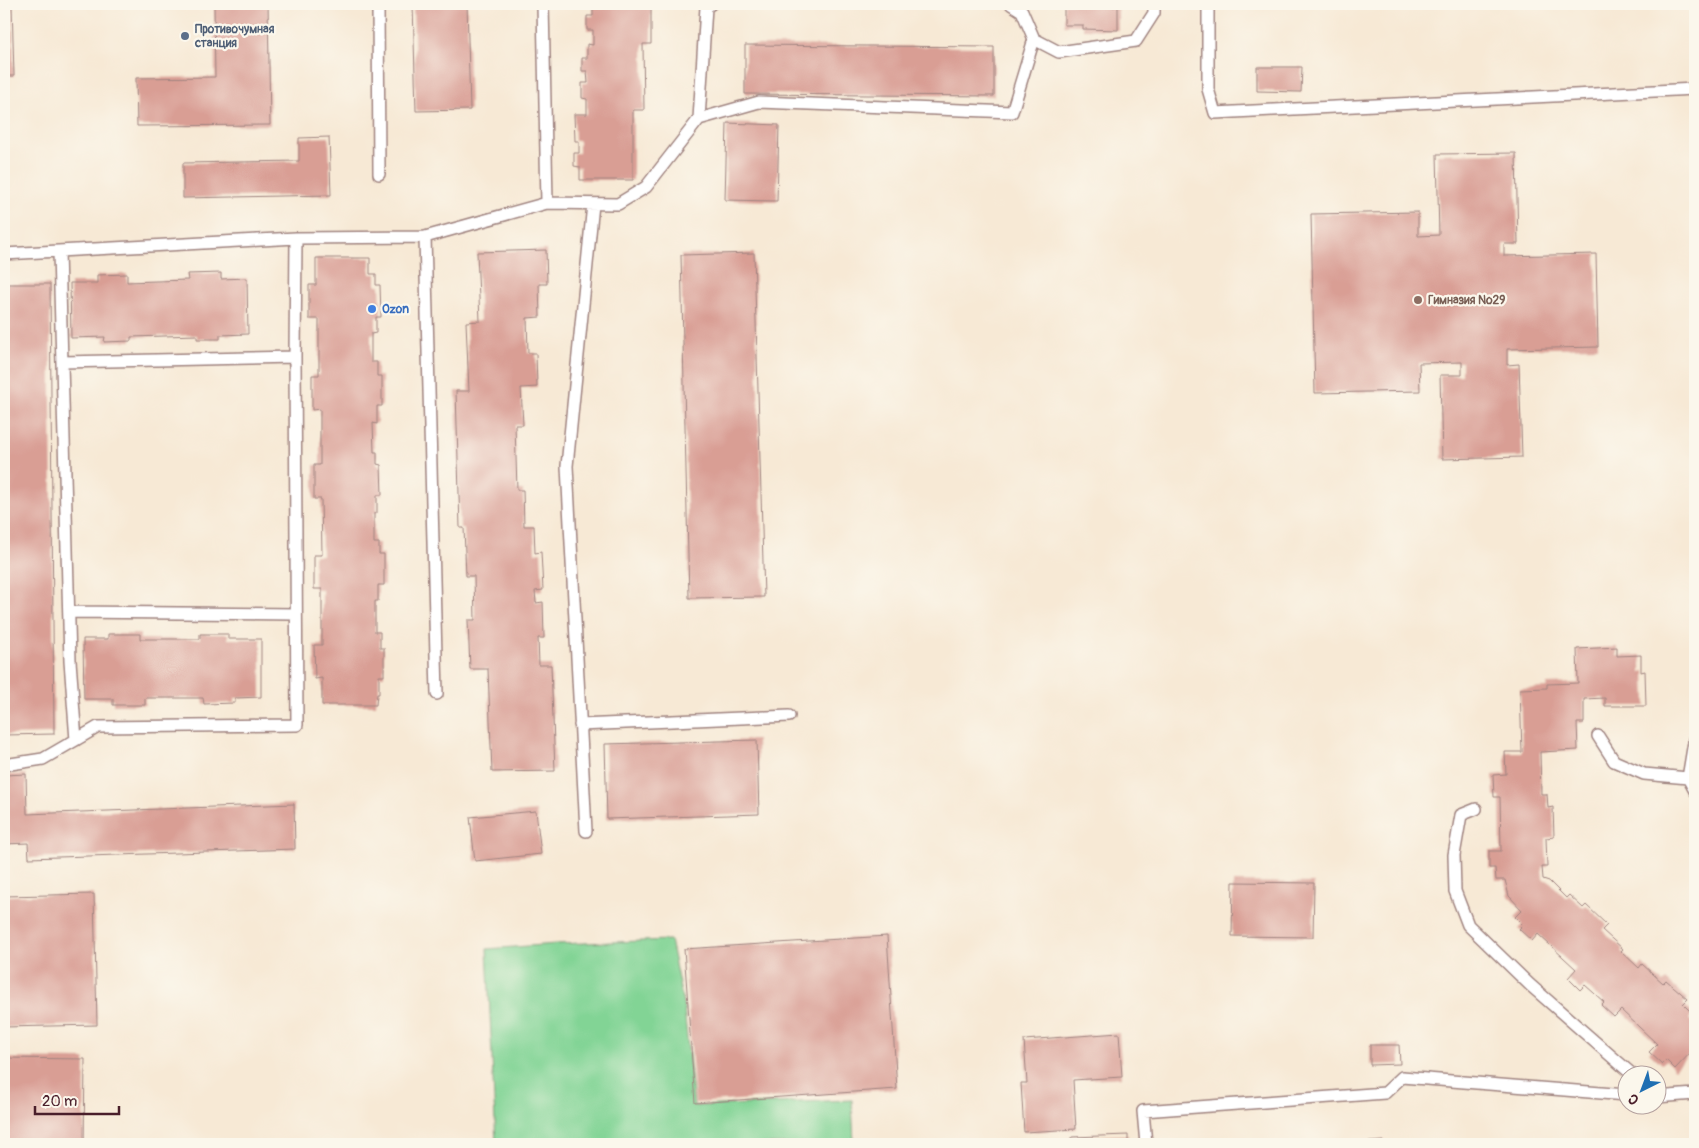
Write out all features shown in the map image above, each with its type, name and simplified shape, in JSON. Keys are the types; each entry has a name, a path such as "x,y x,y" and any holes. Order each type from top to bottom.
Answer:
{"lane":[{"path":"378,4 380,174"},
{"path":"543,4 547,203"},
{"path":"4,254 296,238 425,237 547,203 618,204 646,186 699,118 706,7 711,4"},
{"path":"1012,4 1022,11 1034,39 1059,52 1136,41 1154,13 1154,4"},
{"path":"1208,4 1208,89 1215,113 1695,90"},
{"path":"699,118 759,102 1012,112 1034,39"},
{"path":"586,831 568,466 593,204"},
{"path":"425,237 437,694"},
{"path":"4,765 43,759 98,727 296,725 296,238"},
{"path":"59,252 70,661 76,740"},
{"path":"62,362 295,358"},
{"path":"69,612 296,614"},
{"path":"580,724 789,716"},
{"path":"1598,736 1614,760 1644,774 1688,778"},
{"path":"1695,736 1688,778 1695,791"},
{"path":"1476,809 1461,815 1454,855 1455,891 1468,925 1530,985 1623,1066"},
{"path":"1146,1144 1143,1111 1386,1093 1402,1077 1616,1094"},
{"path":"1666,1096 1695,1094"}],"green space":[{"path":"670,940 684,1008 694,1106 852,1100 854,1144 496,1144 487,949 556,944"}],"building":[{"path":"4,4 12,4 14,76 4,76"},
{"path":"214,4 268,4 270,125 137,126 136,78 215,77"},
{"path":"413,4 467,4 470,110 416,111"},
{"path":"593,4 651,4 651,44 643,44 644,110 633,110 633,180 580,180 580,167 574,166 574,153 579,153 579,141 575,141 574,114 587,114 587,99 582,98 582,83 588,83 587,71 582,71 582,58 587,58 587,44 593,45 593,30 587,30 587,16 593,16"},
{"path":"1064,4 1113,4 1113,7 1118,6 1118,30 1083,29 1083,25 1064,25"},
{"path":"1432,4 1465,4 1465,5 1432,6"},
{"path":"745,45 994,47 994,96 745,94"},
{"path":"1257,67 1302,67 1301,92 1257,91"},
{"path":"727,123 779,125 777,201 725,200"},
{"path":"329,137 331,195 183,198 183,163 299,161 299,138"},
{"path":"1516,153 1518,244 1504,244 1504,256 1596,254 1598,347 1507,349 1507,365 1519,364 1522,457 1442,459 1440,375 1462,375 1462,362 1419,363 1420,391 1315,393 1311,214 1418,212 1418,236 1439,235 1437,154"},
{"path":"546,250 547,284 539,284 540,317 527,318 528,353 536,353 537,387 521,388 523,425 515,425 517,490 523,490 524,526 534,526 535,553 541,552 543,590 535,591 536,603 543,602 544,638 538,638 539,665 551,665 555,771 492,772 488,669 470,669 468,620 475,620 474,576 466,576 464,528 460,528 456,391 469,391 466,322 480,321 477,252"},
{"path":"754,253 764,597 689,598 681,255"},
{"path":"316,258 370,258 370,274 376,274 376,285 380,285 381,317 376,317 376,333 371,334 371,362 377,362 377,376 382,376 382,406 377,406 377,424 373,423 374,452 377,452 377,464 381,465 382,495 377,495 377,513 374,513 374,543 379,543 379,554 384,554 384,585 378,585 378,601 375,601 375,632 380,632 380,648 384,648 384,676 379,676 379,694 377,694 376,705 322,705 322,678 315,679 314,645 322,645 322,589 314,589 314,555 322,555 321,499 314,499 314,465 320,465 320,409 312,410 312,375 319,375 319,319 309,319 309,285 316,285"},
{"path":"221,273 221,279 247,278 248,334 220,335 220,339 197,339 197,335 131,337 131,341 104,342 105,337 71,338 70,283 97,283 97,275 127,274 127,282 188,280 187,274"},
{"path":"4,284 50,284 54,734 4,735"},
{"path":"108,634 140,634 140,639 200,639 200,634 228,634 228,639 261,639 261,697 235,698 235,703 204,704 203,698 145,698 145,705 113,705 113,699 84,699 83,639 108,639"},
{"path":"1617,647 1617,656 1641,655 1641,672 1645,671 1646,706 1605,706 1605,698 1584,699 1584,723 1577,723 1578,750 1540,752 1541,794 1547,794 1548,808 1553,807 1554,837 1546,838 1547,867 1542,867 1543,879 1549,881 1566,898 1569,895 1583,908 1586,905 1607,925 1602,930 1623,949 1621,951 1639,968 1642,964 1663,983 1666,980 1688,999 1683,1004 1693,1014 1689,1019 1695,1025 1695,1048 1675,1069 1666,1060 1662,1064 1649,1052 1657,1044 1621,1010 1614,1017 1601,1005 1604,1002 1585,985 1580,990 1568,978 1576,969 1538,934 1532,941 1519,929 1523,925 1515,917 1522,910 1509,896 1505,880 1496,880 1495,868 1489,868 1489,851 1501,851 1500,797 1494,797 1493,775 1506,774 1505,752 1522,752 1520,689 1547,688 1547,684 1578,683 1577,649"},
{"path":"757,740 759,814 607,819 605,744"},
{"path":"26,774 27,814 294,804 295,849 29,858 28,843 4,844 4,775"},
{"path":"536,811 541,854 475,861 470,817"},
{"path":"1233,882 1314,883 1313,937 1232,936"},
{"path":"94,894 97,1025 4,1027 4,896"},
{"path":"887,936 897,1089 695,1103 684,949"},
{"path":"1119,1033 1122,1077 1073,1080 1076,1129 1024,1132 1021,1083 1027,1083 1024,1040"},
{"path":"1370,1045 1399,1045 1400,1064 1370,1065"},
{"path":"4,1058 85,1059 84,1144 4,1144"},
{"path":"1128,1135 1128,1144 1073,1144 1072,1137"},
{"path":"1383,1141 1383,1144 1355,1144 1355,1143"}],"place":[{"name":"Противочумная станция","path":"185,36"},
{"name":"Гимназия №29","path":"1418,300"},
{"name":"Ozon","path":"372,309"}]}
